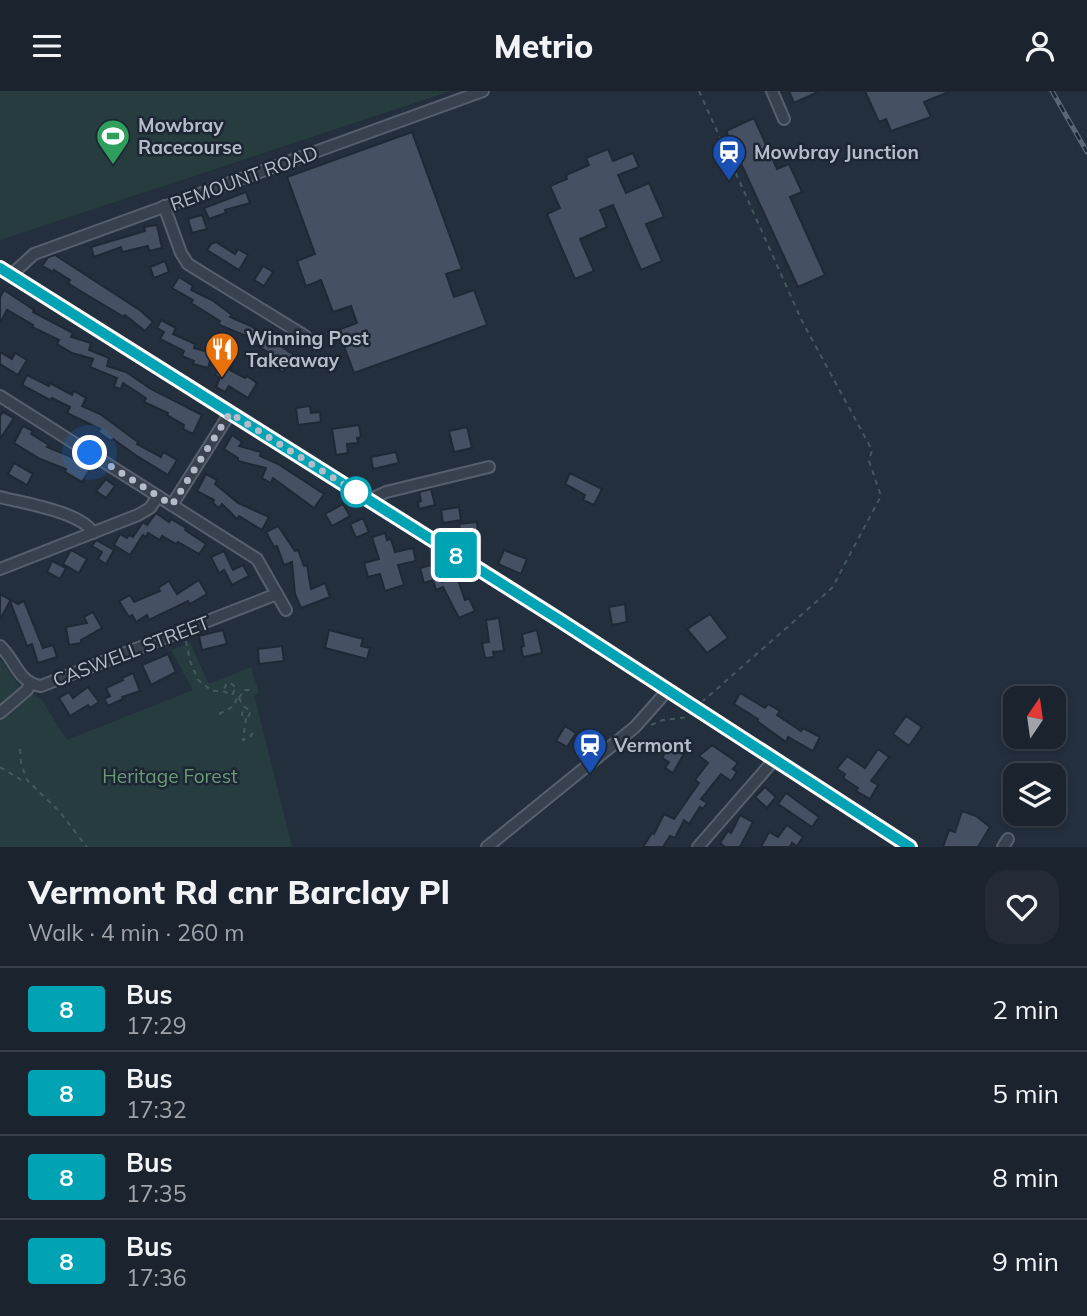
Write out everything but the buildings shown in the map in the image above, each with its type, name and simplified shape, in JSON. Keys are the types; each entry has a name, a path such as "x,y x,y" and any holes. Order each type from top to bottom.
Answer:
{"street":[{"name":"REMOUNT ROAD","path":"10,275 34,254 483,91"},
{"path":"772,91 784,119"},
{"path":"164,206 181,253 188,264 305,336"},
{"path":"0,268 910,847"},
{"path":"0,396 257,559 286,610"},
{"path":"172,505 230,413"},
{"path":"369,501 386,492 489,467"},
{"path":"0,569 145,512 158,496"},
{"path":"0,498 66,515 83,523 93,533"},
{"name":"CASWELL STREET","path":"0,646 25,680 30,684 44,685 277,594"},
{"path":"0,713 27,690 30,684"},
{"path":"487,847 635,727 667,691"},
{"path":"698,847 774,760"}],"path":[{"path":"699,91 802,321 872,450 869,461 881,496 832,588 701,703"},
{"path":"185,630 193,672 205,687 212,691 234,694 243,706 251,711 247,717 243,740 253,733"},
{"path":"223,691 227,683 240,685 244,690"},
{"path":"234,694 236,686"},
{"path":"244,690 255,689"},
{"path":"219,714 230,710 244,690"},
{"path":"243,706 242,715 247,717"},
{"path":"20,749 21,763 27,780 59,811 87,847"},
{"path":"0,767 23,781 27,780"}],"green space":[{"name":"Mowbray Racecourse","path":"0,91 451,91 0,240"},
{"name":"Heritage Forest","path":"190,643 209,684 251,667 259,693 254,695 292,847 0,847 0,659 20,687 41,699 67,740 193,690 171,650"}],"railway":[{"path":"1052,91 1087,152"}],"bus line":[{"name":"8","path":"0,268 558,619 910,847"}],"place":[{"name":"Mowbray Racecourse","path":"113,166"},
{"name":"Mowbray Junction","path":"729,182"},
{"name":"Winning Post Takeaway","path":"222,379"},
{"name":"Vermont","path":"590,775"}],"route":[{"path":"90,453 172,505 230,413 356,492"}]}
